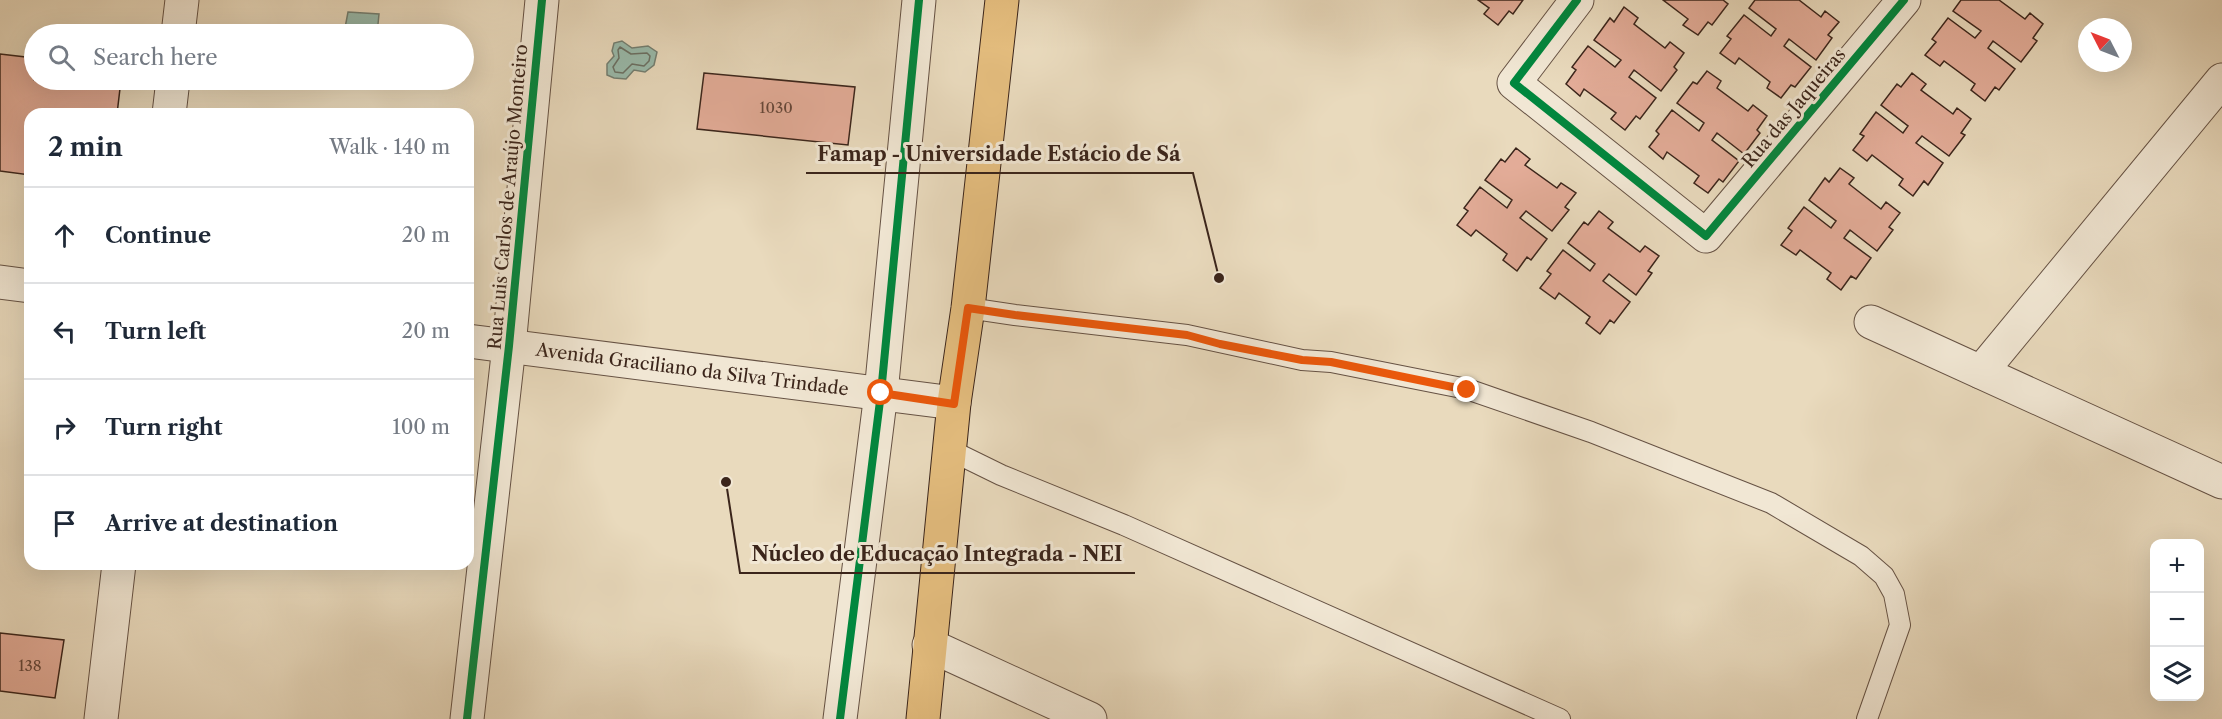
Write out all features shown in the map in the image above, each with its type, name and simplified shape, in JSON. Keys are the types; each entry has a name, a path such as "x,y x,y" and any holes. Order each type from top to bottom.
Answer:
{"main road":[{"path":"923,719 954,404 968,308 1002,0"}],"street":[{"path":"179,24 182,0"},
{"name":"Rua Luis Carlos de Araújo Monteiro","path":"467,719 509,346 542,0"},
{"path":"840,719 881,393 919,0"},
{"name":"Rua das Jaqueiras","path":"1577,0 1514,83 1706,236 1904,0"},
{"path":"1981,372 2222,80"},
{"path":"170,108 172,90"},
{"path":"0,282 24,285"},
{"path":"1871,322 2222,482"},
{"name":"Avenida Graciliano da Silva Trindade","path":"474,342 954,404"},
{"path":"101,719 118,570"},
{"path":"929,645 1090,719"}],"lane":[{"path":"968,308 1187,335 1220,344 1302,360 1331,362 1467,390 1591,432 1771,503 1861,556 1884,576 1894,594 1900,625 1867,719"},
{"path":"950,450 1000,475 1124,525 1560,719"}],"water":[{"path":"348,12 379,14 378,24 346,24"},
{"path":"622,41 632,48 648,46 657,52 654,65 645,72 634,70 626,79 607,75 607,64 614,56 612,51 614,43"}],"building":[{"path":"1478,0 1523,0 1513,14 1509,11 1498,25 1484,14 1489,8"},
{"path":"1663,0 1723,0 1728,4 1712,25 1708,22 1698,35 1683,25 1688,19"},
{"path":"1755,0 1799,0 1821,17 1825,11 1839,22 1828,35 1832,38 1816,60 1789,39 1784,46 1811,67 1795,87 1791,85 1781,98 1767,88 1770,82 1739,58 1735,64 1720,53 1731,39 1727,36 1744,15 1771,36 1776,29 1749,8"},
{"path":"1961,0 1999,0 2025,19 2030,13 2043,24 2033,38 2037,41 2021,62 1993,41 1988,48 2015,69 1999,90 1995,87 1985,101 1971,90 1975,84 1944,61 1940,66 1925,55 1936,42 1932,39 1948,18 1975,38 1981,31 1953,11"},
{"path":"1624,7 1638,18 1634,24 1665,48 1670,42 1684,53 1674,67 1677,70 1661,91 1634,70 1629,77 1656,98 1640,119 1636,116 1625,130 1611,119 1616,113 1584,89 1580,96 1566,84 1576,70 1572,67 1588,46 1615,67 1621,60 1594,40 1610,18 1614,22"},
{"path":"0,54 24,57 24,90 120,90 118,108 24,108 24,174 0,171"},
{"path":"1707,71 1721,81 1717,88 1748,111 1753,105 1767,116 1757,130 1760,133 1744,154 1717,133 1712,140 1739,161 1723,182 1719,179 1708,193 1694,183 1699,176 1667,152 1663,159 1649,147 1659,134 1656,131 1672,110 1699,131 1704,123 1677,103 1693,82 1697,84"},
{"path":"704,73 855,87 848,145 697,129"},
{"path":"1912,73 1926,84 1921,90 1953,114 1957,108 1971,119 1961,133 1965,135 1949,156 1922,136 1916,143 1943,163 1928,185 1924,181 1913,196 1899,185 1903,179 1872,155 1867,161 1853,150 1864,136 1860,134 1876,112 1903,133 1908,126 1881,105 1897,84 1901,87"},
{"path":"1516,148 1530,159 1525,165 1557,188 1561,183 1576,193 1565,207 1569,210 1552,231 1526,211 1520,218 1547,239 1531,260 1527,257 1517,271 1503,260 1507,254 1476,230 1471,236 1457,225 1468,211 1464,208 1480,187 1507,208 1512,200 1485,180 1501,159 1505,162"},
{"path":"1840,168 1854,178 1849,184 1881,209 1886,202 1900,213 1889,227 1893,230 1877,251 1850,230 1844,238 1871,258 1856,279 1851,276 1841,290 1827,279 1831,273 1800,250 1796,255 1781,245 1792,231 1788,228 1804,207 1831,228 1836,221 1809,200 1825,178 1829,182"},
{"path":"1599,211 1613,222 1608,228 1640,252 1645,246 1659,256 1648,271 1652,273 1636,295 1609,274 1603,281 1630,302 1614,323 1610,320 1600,334 1586,323 1590,317 1559,293 1555,299 1540,288 1551,274 1547,271 1563,250 1590,271 1595,264 1568,243 1584,222 1588,225"},
{"path":"0,633 64,640 55,698 0,691"}],"cycle path":[{"path":"467,719 509,346 542,0"},
{"path":"840,719 881,393 919,0"},
{"path":"1577,0 1514,83 1706,236 1904,0"}],"place":[{"name":"Famap - Universidade Estácio de Sá","path":"1219,278"},
{"name":"Núcleo de Educação Integrada - NEI","path":"726,482"}],"route":[{"path":"881,393 954,404 968,308 1187,335 1220,344 1302,360 1331,362 1467,390"}]}
